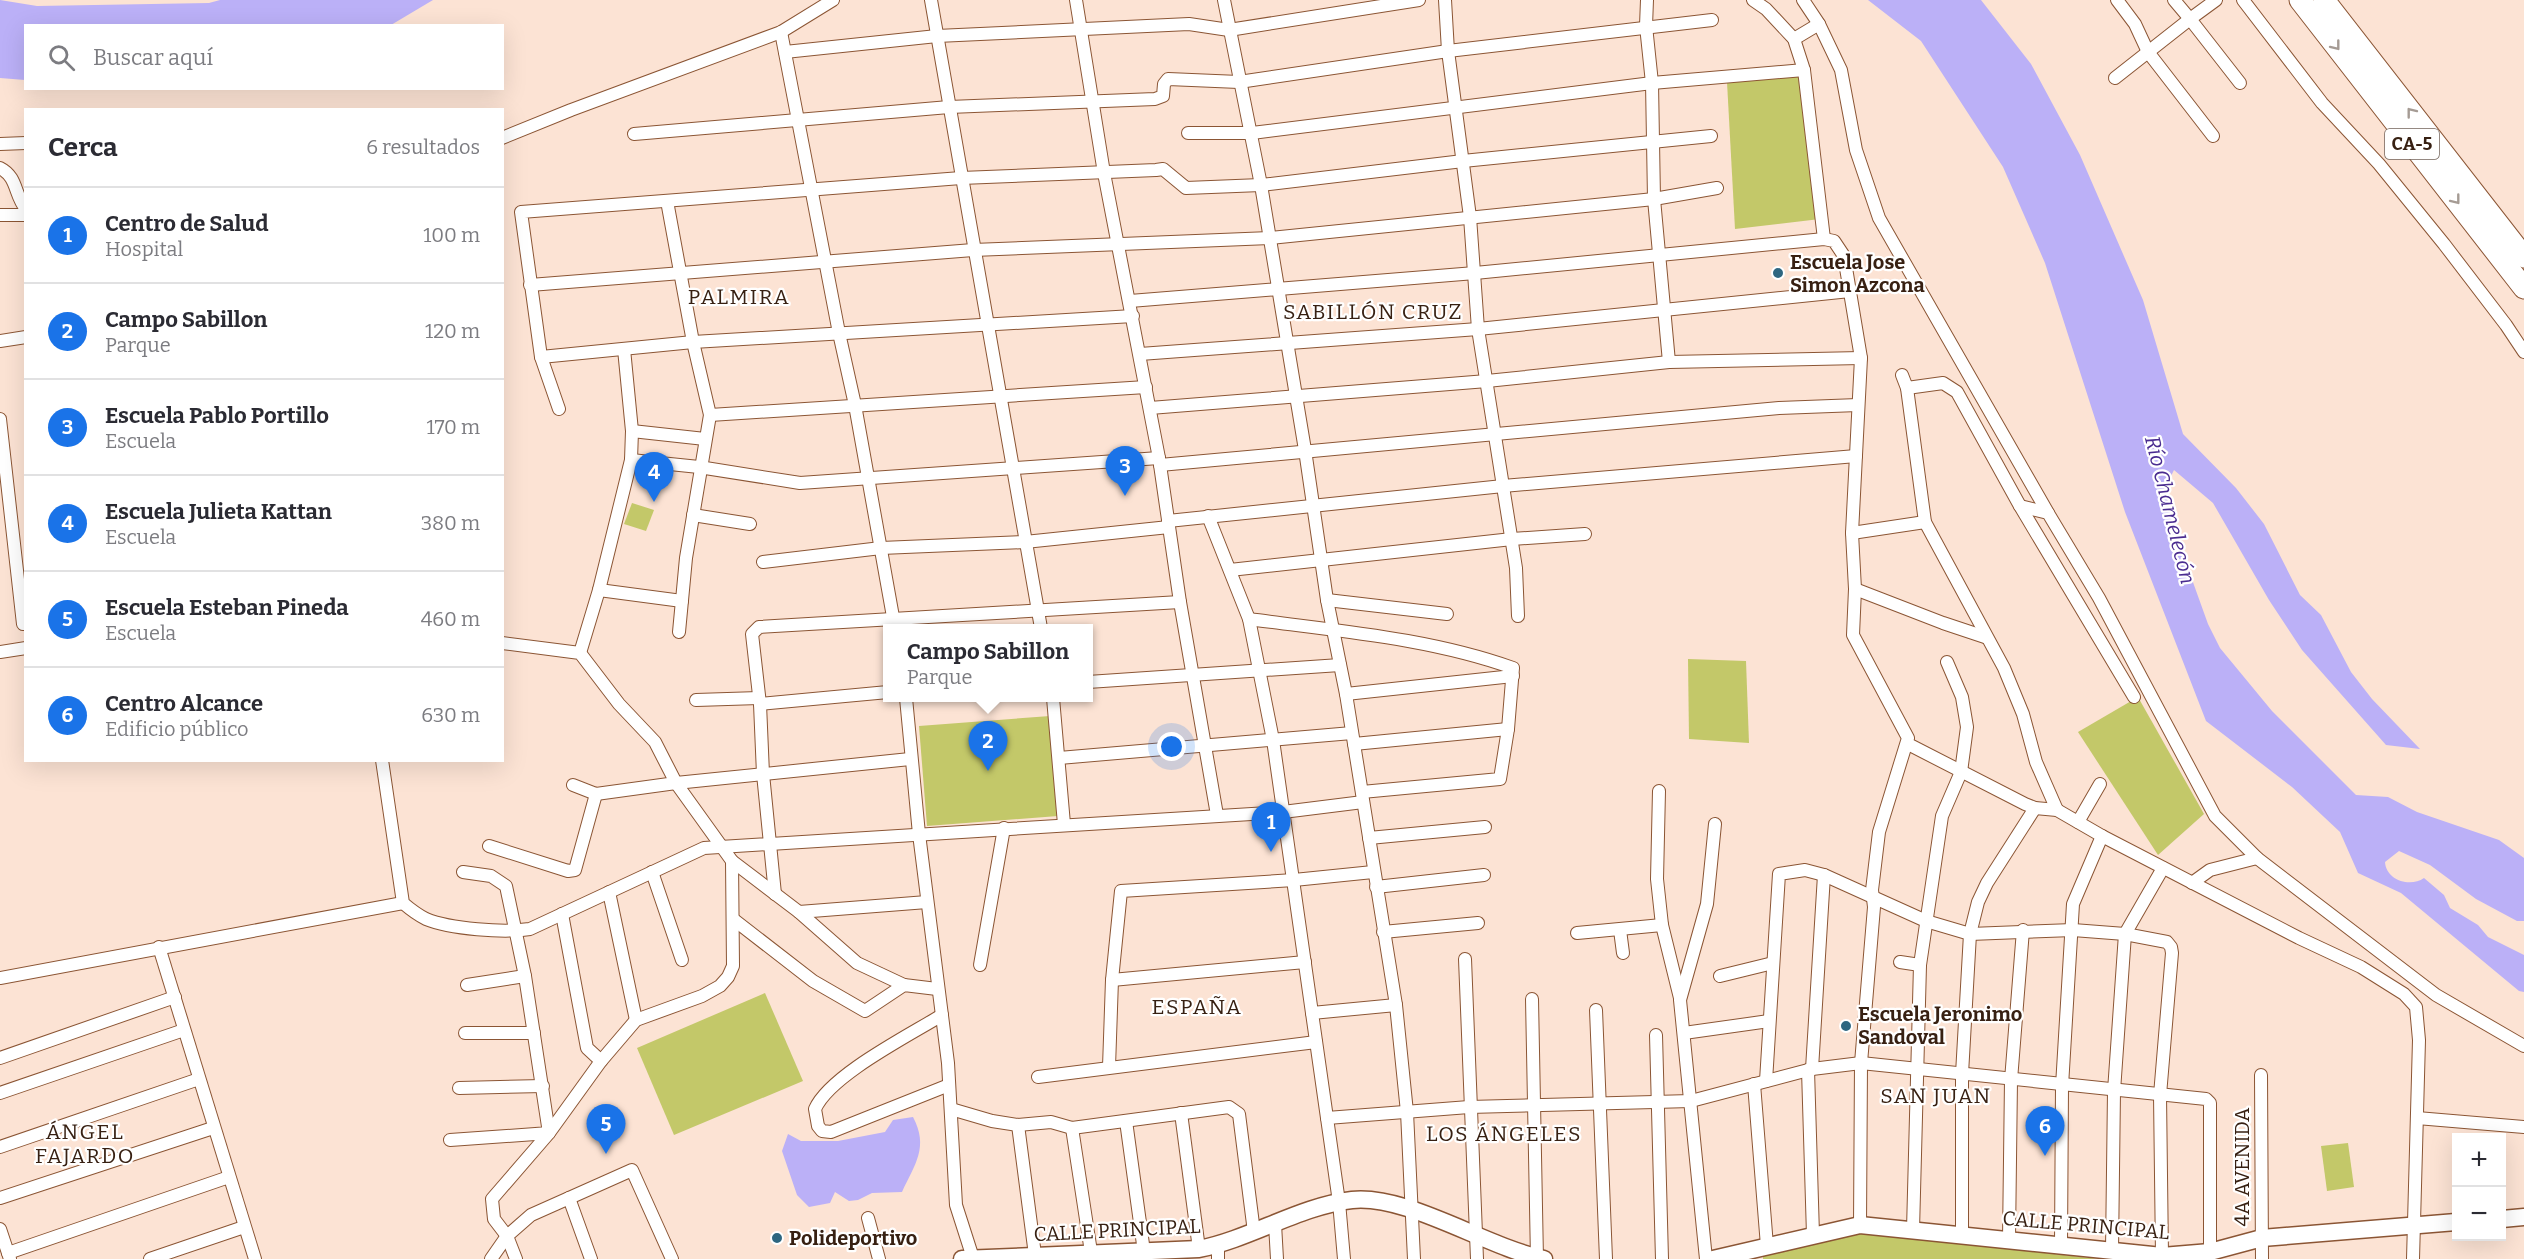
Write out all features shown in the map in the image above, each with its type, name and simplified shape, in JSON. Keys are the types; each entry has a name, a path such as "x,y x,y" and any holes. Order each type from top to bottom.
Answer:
{"highway":[{"name":"CA-5","path":"2300,0 2524,288"},
{"name":"CA-5","path":"2324,0 2523,254"}],"street":[{"path":"504,137 781,32 832,0"},
{"path":"931,0 1040,624"},
{"path":"1076,0 1090,100 1160,462 1180,602 1217,815"},
{"path":"1224,0 1261,185 1305,450 1326,600 1346,694 1396,1005 1407,1112 1414,1259"},
{"path":"785,52 937,36 1189,24 1229,30 1419,0"},
{"path":"1445,0 1448,51 1470,217 1478,329 1512,539 1518,616"},
{"path":"1647,0 1646,26 1652,83 1654,199 1669,362"},
{"path":"1753,0 1766,9 1794,39 1804,70 1824,239"},
{"path":"1803,0 1819,24 1841,70 1856,150 1879,218 2099,598 2215,816 2232,836 2257,858 2436,995 2524,1046"},
{"path":"2116,0 2134,24 2148,52 2213,136"},
{"path":"2174,0 2240,83"},
{"path":"2115,78 2216,0"},
{"path":"2244,0 2322,103 2379,164 2444,244 2524,352"},
{"path":"634,134 949,107 1160,98 1163,96 1164,84 1168,80 1239,82 1448,51 1712,20"},
{"path":"1794,39 1819,24"},
{"path":"781,32 855,405 894,624 1038,610 1180,602"},
{"path":"1188,133 1252,134 1652,83 1804,70"},
{"path":"559,409 541,357 521,212 961,178 1163,170 1186,188 1261,185 1463,161 1711,136"},
{"path":"0,144 24,142"},
{"path":"0,168 9,173 14,180 24,204"},
{"path":"530,285 973,250 1117,246 1270,238 1654,199 1716,188"},
{"path":"667,201 693,342 710,415 699,467 679,632"},
{"path":"0,215 24,215"},
{"path":"1130,301 1475,273 1824,239 1834,241 1844,256 1861,358 1852,533 1855,589 1853,635 1907,732 1908,744 1879,832 1872,890 1874,898 1861,1063 1860,1225"},
{"path":"1140,354 1478,329 1850,291"},
{"path":"541,357 693,342 1133,316"},
{"path":"0,341 24,338"},
{"path":"580,653 599,590 631,460 632,431 624,349"},
{"path":"1149,408 1487,381 1669,362 1861,358"},
{"path":"1902,375 1907,388 1925,522 1985,637 2004,668 2028,728 2036,762 2057,810"},
{"path":"1907,388 1943,383 1957,392 2020,506 2134,698"},
{"path":"710,415 1146,387"},
{"path":"631,460 699,467 800,483 1012,468 1160,462 1779,408 1858,405"},
{"path":"0,419 5,495 23,624"},
{"path":"632,431 705,439"},
{"path":"764,562 881,548 1025,542 1312,504 1856,456"},
{"path":"2020,506 2048,513"},
{"path":"693,515 750,524"},
{"path":"1208,516 1249,620 1273,740 1328,1118 1344,1259"},
{"path":"1852,533 1925,522"},
{"path":"1230,570 1512,539 1586,534"},
{"path":"1855,589 1985,637"},
{"path":"599,590 682,601"},
{"path":"1326,600 1447,614"},
{"path":"382,762 403,903 425,919 445,925 516,932 530,929 705,848 1283,812 1362,797 1500,779 1508,729 1513,668 1471,653 1334,630 1249,620"},
{"path":"775,894 763,774 760,701 752,634 759,627 883,624"},
{"path":"504,643 580,653 619,704 655,742 676,783 732,861 799,912 857,963 904,985 937,989"},
{"path":"0,652 24,648"},
{"path":"1913,1230 1915,1069 1920,964 1942,816 1961,772 1967,727 1962,697 1947,662"},
{"path":"1093,682 1340,665"},
{"path":"1346,694 1513,676"},
{"path":"696,700 760,701 883,692"},
{"path":"906,702 910,759 949,1085 956,1205 973,1258"},
{"path":"1053,702 1064,824"},
{"path":"1059,758 1273,740 1508,729"},
{"path":"1908,744 2035,808 2057,810 2192,883 2361,967 2404,994 2416,1007 2419,1040 2413,1259"},
{"path":"573,785 596,794 676,783 910,759"},
{"path":"2078,822 2100,784"},
{"path":"1659,791 1657,879 1662,925 1680,1000 1706,1259"},
{"path":"489,846 567,871 575,870 596,794"},
{"path":"1962,1234 1962,1074 1970,934 1978,902 1987,883 2035,808"},
{"path":"1680,1000 1707,904 1715,824"},
{"path":"1369,838 1485,827"},
{"path":"980,965 1004,828"},
{"path":"2061,1244 2062,1086 2073,904 2102,836"},
{"path":"2192,883 2211,870 2257,858"},
{"path":"516,1259 507,1236 494,1219 492,1199 549,1133 601,1061 636,1020 702,996 724,982 733,966 732,861"},
{"path":"2112,1250 2114,1091 2125,934 2163,868"},
{"path":"1767,1246 1760,1083 1769,1021 1779,874 1805,870 1824,875 1926,921 1970,934 2023,930 2073,930 2125,934 2167,942 2171,946 2160,1095 2162,1256"},
{"path":"463,872 491,876 504,883 525,976 549,1133"},
{"path":"652,872 682,960"},
{"path":"1109,1067 1112,980 1121,891 1294,880 1373,872"},
{"path":"1376,886 1484,875"},
{"path":"1813,1235 1810,1069 1824,875"},
{"path":"609,892 636,1020"},
{"path":"799,912 927,902"},
{"path":"0,978 403,903"},
{"path":"562,914 587,1048 601,1061"},
{"path":"733,919 813,981 865,1011 904,985"},
{"path":"1383,932 1478,923"},
{"path":"1577,933 1662,925"},
{"path":"1620,930 1623,954"},
{"path":"2009,1239 2011,1080 2023,930"},
{"path":"159,947 255,1259"},
{"path":"1465,959 1469,1107 1477,1259"},
{"path":"1112,980 1305,962"},
{"path":"1900,962 1920,964"},
{"path":"1720,976 1773,963"},
{"path":"467,985 525,976"},
{"path":"0,1058 175,997"},
{"path":"1532,999 1539,1258"},
{"path":"1312,1012 1396,1005"},
{"path":"1596,1010 1606,1259"},
{"path":"942,1015 863,1063 825,1093 815,1109 818,1126 822,1131 831,1132 949,1085"},
{"path":"1684,1033 1769,1021"},
{"path":"0,1093 184,1030"},
{"path":"465,1033 534,1033"},
{"path":"1656,1035 1660,1103 1662,1259"},
{"path":"1038,1077 1316,1042"},
{"path":"1328,1118 1469,1107 1691,1101 1810,1069 1861,1063 2062,1086 2206,1099 2210,1103 2210,1252"},
{"name":"4A AVENIDA","path":"2261,1075 2262,1259"},
{"path":"0,1146 199,1078"},
{"path":"459,1088 543,1086"},
{"path":"951,1108 992,1121 1018,1125 1051,1122 1072,1128 1229,1107 1239,1114 1254,1232"},
{"path":"1181,1113 1199,1249"},
{"path":"2417,1118 2524,1126"},
{"path":"1126,1121 1145,1255"},
{"path":"1018,1125 1035,1255"},
{"path":"0,1198 213,1128"},
{"path":"1072,1128 1091,1252"},
{"path":"450,1140 549,1133"},
{"path":"491,1259 507,1236 531,1215 632,1170 672,1259"},
{"path":"0,1229 9,1256 229,1178"},
{"path":"569,1198 591,1259"},
{"name":"CALLE PRINCIPAL","path":"962,1259 1091,1252 1145,1255 1199,1249 1218,1252 1254,1232 1339,1202 1370,1201 1412,1210 1477,1237 1539,1258"},
{"path":"2506,1219 2524,1217"},
{"path":"868,1218 879,1259"},
{"name":"CALLE PRINCIPAL","path":"1713,1259 1738,1256 1767,1246 1860,1225 2162,1256 2210,1252 2262,1238 2452,1222"},
{"path":"1275,1224 1277,1259"},
{"path":"150,1259 244,1227"}],"green space":[{"path":"1798,75 1820,219 1735,229 1727,82"},
{"path":"632,503 654,510 646,531 624,524"},
{"path":"1688,659 1746,661 1749,743 1689,739"},
{"path":"2138,697 2204,814 2158,855 2078,732"},
{"path":"1050,716 1058,816 927,826 919,726"},
{"path":"765,993 803,1081 674,1135 637,1048"},
{"path":"2348,1143 2354,1187 2327,1191 2321,1146"},
{"path":"1860,1232 2099,1259 1763,1259 1763,1256"}],"shaded area":[{"path":"0,0 37,6 209,3 220,0 433,0 393,24 24,24 24,80 0,78"},
{"path":"1868,0 1981,0 2031,64 2080,155 2143,300 2183,434 2236,488 2264,524 2300,595 2321,615 2351,672 2372,699 2420,749 2386,745 2302,650 2269,600 2213,503 2174,470 2166,486 2168,506 2208,624 2220,648 2272,711 2356,795 2388,797 2417,812 2499,840 2524,858 2524,921 2517,921 2476,899 2430,865 2399,851 2385,862 2386,868 2394,878 2412,882 2424,878 2444,895 2450,908 2478,925 2488,937 2524,955 2524,992 2519,991 2401,893 2358,873 2340,832 2292,787 2206,721 2125,512 2045,263 2003,167 1921,41"},
{"path":"913,1117 918,1128 920,1147 902,1192 872,1193 858,1200 849,1201 835,1192 830,1203 809,1207 797,1195 782,1151 788,1134 801,1141 838,1141 885,1132 893,1120"}],"place":[{"name":"Escuela Jose Simon Azcona","path":"1778,273"},
{"name":"Escuela Pablo Portillo","path":"1125,496"},
{"name":"Escuela Julieta Kattan","path":"654,502"},
{"name":"Campo Sabillon","path":"988,771"},
{"name":"Centro de Salud","path":"1271,852"},
{"name":"Escuela Jeronimo Sandoval","path":"1846,1026"},
{"name":"Escuela Esteban Pineda","path":"606,1154"},
{"name":"Centro Alcance","path":"2045,1156"},
{"name":"Polideportivo","path":"777,1238"}],"district":[{"name":"PALMIRA","path":"739,297"},
{"name":"SABILLÓN CRUZ","path":"1373,312"},
{"name":"ESPAÑA","path":"1197,1007"},
{"name":"SAN JUAN","path":"1936,1096"},
{"name":"LOS ÁNGELES","path":"1504,1134"},
{"name":"ÁNGEL FAJARDO","path":"85,1144"}],"water label":[{"name":"Río Chamelecón","path":"2170,510"}]}
